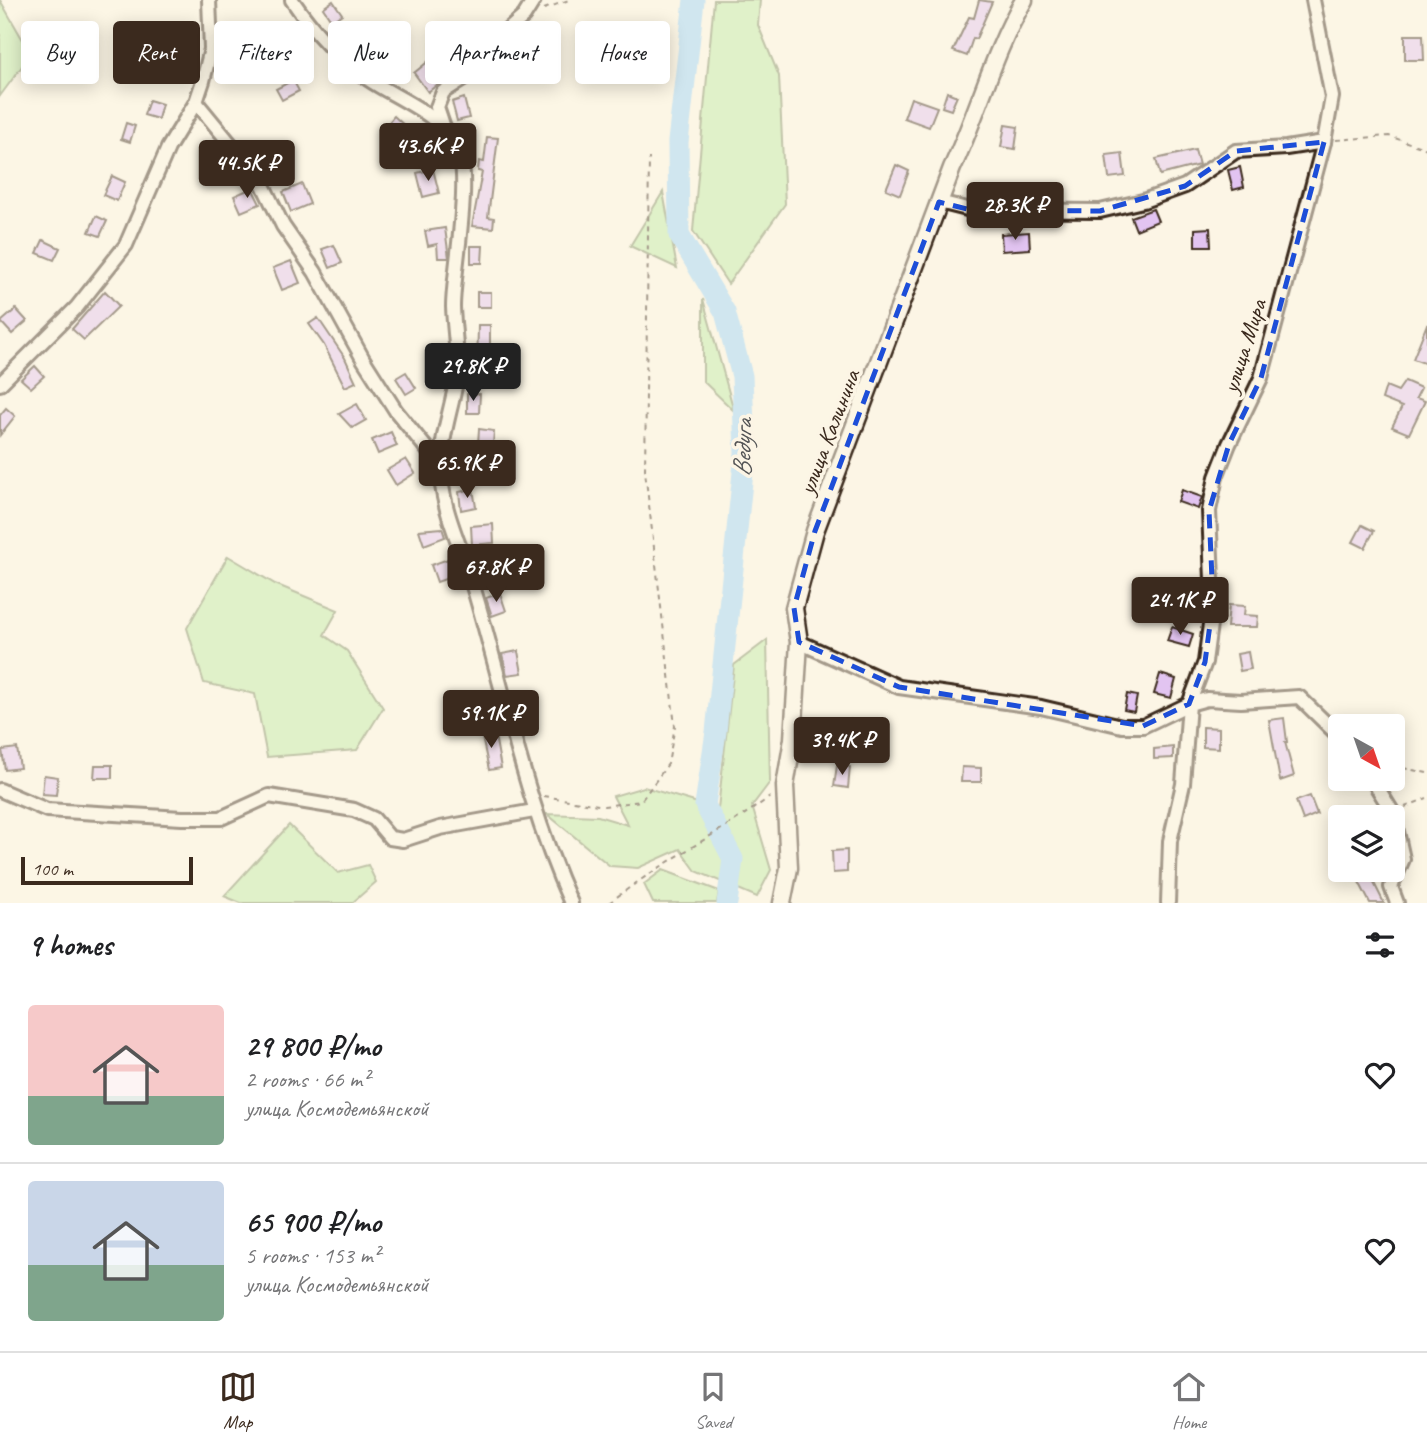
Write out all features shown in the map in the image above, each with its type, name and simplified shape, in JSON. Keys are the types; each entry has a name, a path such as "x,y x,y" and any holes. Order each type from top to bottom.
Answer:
{"street":[{"path":"0,384 77,307 126,245 169,148 196,102 211,48 209,0"},
{"path":"292,0 312,29 337,54 367,78 444,128 458,146 461,234 453,307 458,342 456,381 440,465 447,509 474,586 509,727 533,794 534,811 571,903"},
{"path":"444,128 437,107 443,92 476,71 500,37 524,16 534,0"},
{"name":"улица Калинина","path":"782,903 789,868 785,786 793,739 799,642 794,608 815,531 939,202 975,120 981,95 1010,23 1024,0"},
{"name":"улица Мира","path":"1168,903 1170,841 1183,784 1189,704 1205,662 1213,602 1209,511 1216,477 1228,444 1261,378 1324,142 1332,97 1313,0"},
{"path":"196,102 261,181 283,226 315,272 363,359 396,411 440,465"},
{"path":"939,202 971,210 1100,211 1143,201 1185,186 1236,150 1286,148 1324,142"},
{"path":"799,642 899,687 1041,707 1122,726 1143,726 1189,704 1206,699 1241,701 1299,697 1328,725"},
{"path":"0,790 47,810 183,818 221,818 269,796 354,810 374,819 390,838 403,840 440,828 495,821 534,811"},
{"path":"1393,882 1391,887 1397,903"}],"path":[{"path":"524,16 569,0"},
{"path":"1324,142 1389,136 1427,149"},
{"path":"533,794 604,806 641,801 668,764 675,726 645,471 649,158"},
{"path":"1405,768 1427,772"},
{"path":"609,903 706,838 724,830 785,786"},
{"path":"1405,808 1427,798"}],"highlighted area":[{"path":"1324,142 1261,378 1229,444 1209,511 1213,602 1205,662 1189,704 1143,726 899,687 799,642 794,608 815,531 939,202 971,210 1100,211 1185,186 1236,151"}],"green space":[{"path":"0,0 21,37 21,68 0,96"},
{"path":"714,0 760,0 758,25 779,76 785,204 728,284 693,231"},
{"path":"663,192 677,268 630,246"},
{"path":"703,299 734,411 703,381"},
{"path":"228,556 275,584 338,610 324,635 347,651 383,708 357,750 267,757 255,694 204,683 187,628"},
{"path":"767,640 770,782 752,806 771,870 757,897 696,871 680,849 638,868 610,866 547,814 598,816 628,825 613,796 644,787 718,809 734,665"},
{"path":"289,825 338,873 368,865 376,882 352,903 241,903 224,896"},
{"path":"663,870 719,891 717,903 653,903 644,884"}],"building":[{"path":"979,0 992,2 976,39 973,38 967,56 953,51 969,17 974,18"},
{"path":"333,1 342,14 332,21 323,8"},
{"path":"1405,35 1423,35 1424,60 1405,60"},
{"path":"425,64 425,84 438,84 428,92 414,73"},
{"path":"285,84 295,84 299,91 282,100 276,89"},
{"path":"947,92 957,96 951,110 942,107"},
{"path":"464,98 469,118 457,121 452,102"},
{"path":"911,98 937,107 929,127 904,118"},
{"path":"149,100 162,104 158,119 144,115"},
{"path":"394,116 406,127 394,141 382,131"},
{"path":"126,123 135,126 130,142 121,139"},
{"path":"1005,125 1018,127 1015,149 1001,147"},
{"path":"487,137 498,138 488,217 494,218 493,228 472,226 482,172 478,171 479,161 484,162"},
{"path":"216,147 222,159 206,167 200,155"},
{"path":"1195,150 1199,165 1160,175 1156,159"},
{"path":"1122,153 1125,176 1109,178 1106,155"},
{"path":"896,165 909,171 900,195 886,189"},
{"path":"1240,167 1244,187 1233,190 1228,170"},
{"path":"433,169 439,193 423,197 417,173"},
{"path":"112,176 125,182 117,201 103,195"},
{"path":"302,184 310,204 291,212 283,192"},
{"path":"252,188 260,204 241,212 234,196"},
{"path":"1153,209 1158,221 1136,230 1131,217"},
{"path":"96,216 107,221 100,236 89,232"},
{"path":"445,228 449,258 438,258 437,244 428,246 425,231"},
{"path":"1210,228 1211,246 1195,246 1195,229"},
{"path":"1029,232 1030,249 1002,251 1001,234"},
{"path":"43,240 60,248 54,260 37,253"},
{"path":"334,245 342,263 330,268 322,249"},
{"path":"471,246 483,246 482,263 471,263"},
{"path":"291,261 300,283 282,290 273,268"},
{"path":"105,291 119,306 84,340 72,329"},
{"path":"477,292 491,292 491,307 477,307"},
{"path":"16,309 27,321 12,334 1,322"},
{"path":"318,318 345,358 356,382 345,387 324,345 309,324"},
{"path":"1427,324 1427,364 1413,359"},
{"path":"478,325 490,325 490,374 477,373"},
{"path":"35,366 44,376 31,388 21,379"},
{"path":"406,372 416,388 406,394 396,378"},
{"path":"1405,381 1421,388 1416,398 1425,401 1409,434 1392,427 1402,407 1382,399 1386,386 1398,391"},
{"path":"467,394 480,394 479,413 467,413"},
{"path":"357,404 366,420 352,428 339,414"},
{"path":"6,408 15,416 0,435 0,415"},
{"path":"479,429 494,431 493,445 478,444"},
{"path":"391,432 397,446 378,454 372,440"},
{"path":"460,453 475,453 475,473 461,474"},
{"path":"406,459 415,473 396,485 387,470"},
{"path":"473,489 476,507 461,510 459,492"},
{"path":"1182,490 1202,497 1198,509 1178,502"},
{"path":"493,524 494,543 472,545 471,526"},
{"path":"1362,525 1374,531 1365,548 1353,542"},
{"path":"442,528 445,537 424,545 419,530"},
{"path":"448,559 454,576 437,582 431,565"},
{"path":"490,559 493,576 483,578 479,561"},
{"path":"1165,586 1185,586 1185,606 1166,607"},
{"path":"500,593 506,611 492,616 486,598"},
{"path":"1229,605 1245,606 1244,615 1258,616 1257,627 1227,627"},
{"path":"1172,627 1193,634 1189,647 1167,641"},
{"path":"518,651 522,673 507,675 502,654"},
{"path":"1248,652 1251,669 1240,671 1237,654"},
{"path":"1160,674 1176,679 1171,698 1154,694"},
{"path":"1127,694 1137,696 1134,712 1124,710"},
{"path":"532,700 535,716 524,719 520,703"},
{"path":"1284,718 1285,742 1294,776 1280,781 1269,720"},
{"path":"851,720 863,722 860,740 849,739"},
{"path":"1203,727 1219,728 1219,748 1203,747"},
{"path":"494,730 501,768 489,770 481,732"},
{"path":"1173,747 1173,758 1154,759 1154,749"},
{"path":"17,748 20,768 5,770 2,750"},
{"path":"95,765 112,765 112,778 94,778"},
{"path":"837,765 850,767 848,788 834,786"},
{"path":"962,767 981,768 981,782 961,782"},
{"path":"44,775 58,777 56,795 42,794"},
{"path":"1310,796 1317,814 1303,820 1296,801"},
{"path":"847,850 847,872 833,873 832,851"},
{"path":"1359,882 1374,882 1384,903 1370,903"}],"waterway":[{"name":"Ведуга","path":"694,0 678,142 679,235 725,312 742,376 745,453 716,732 705,805 733,859 727,903"}]}
